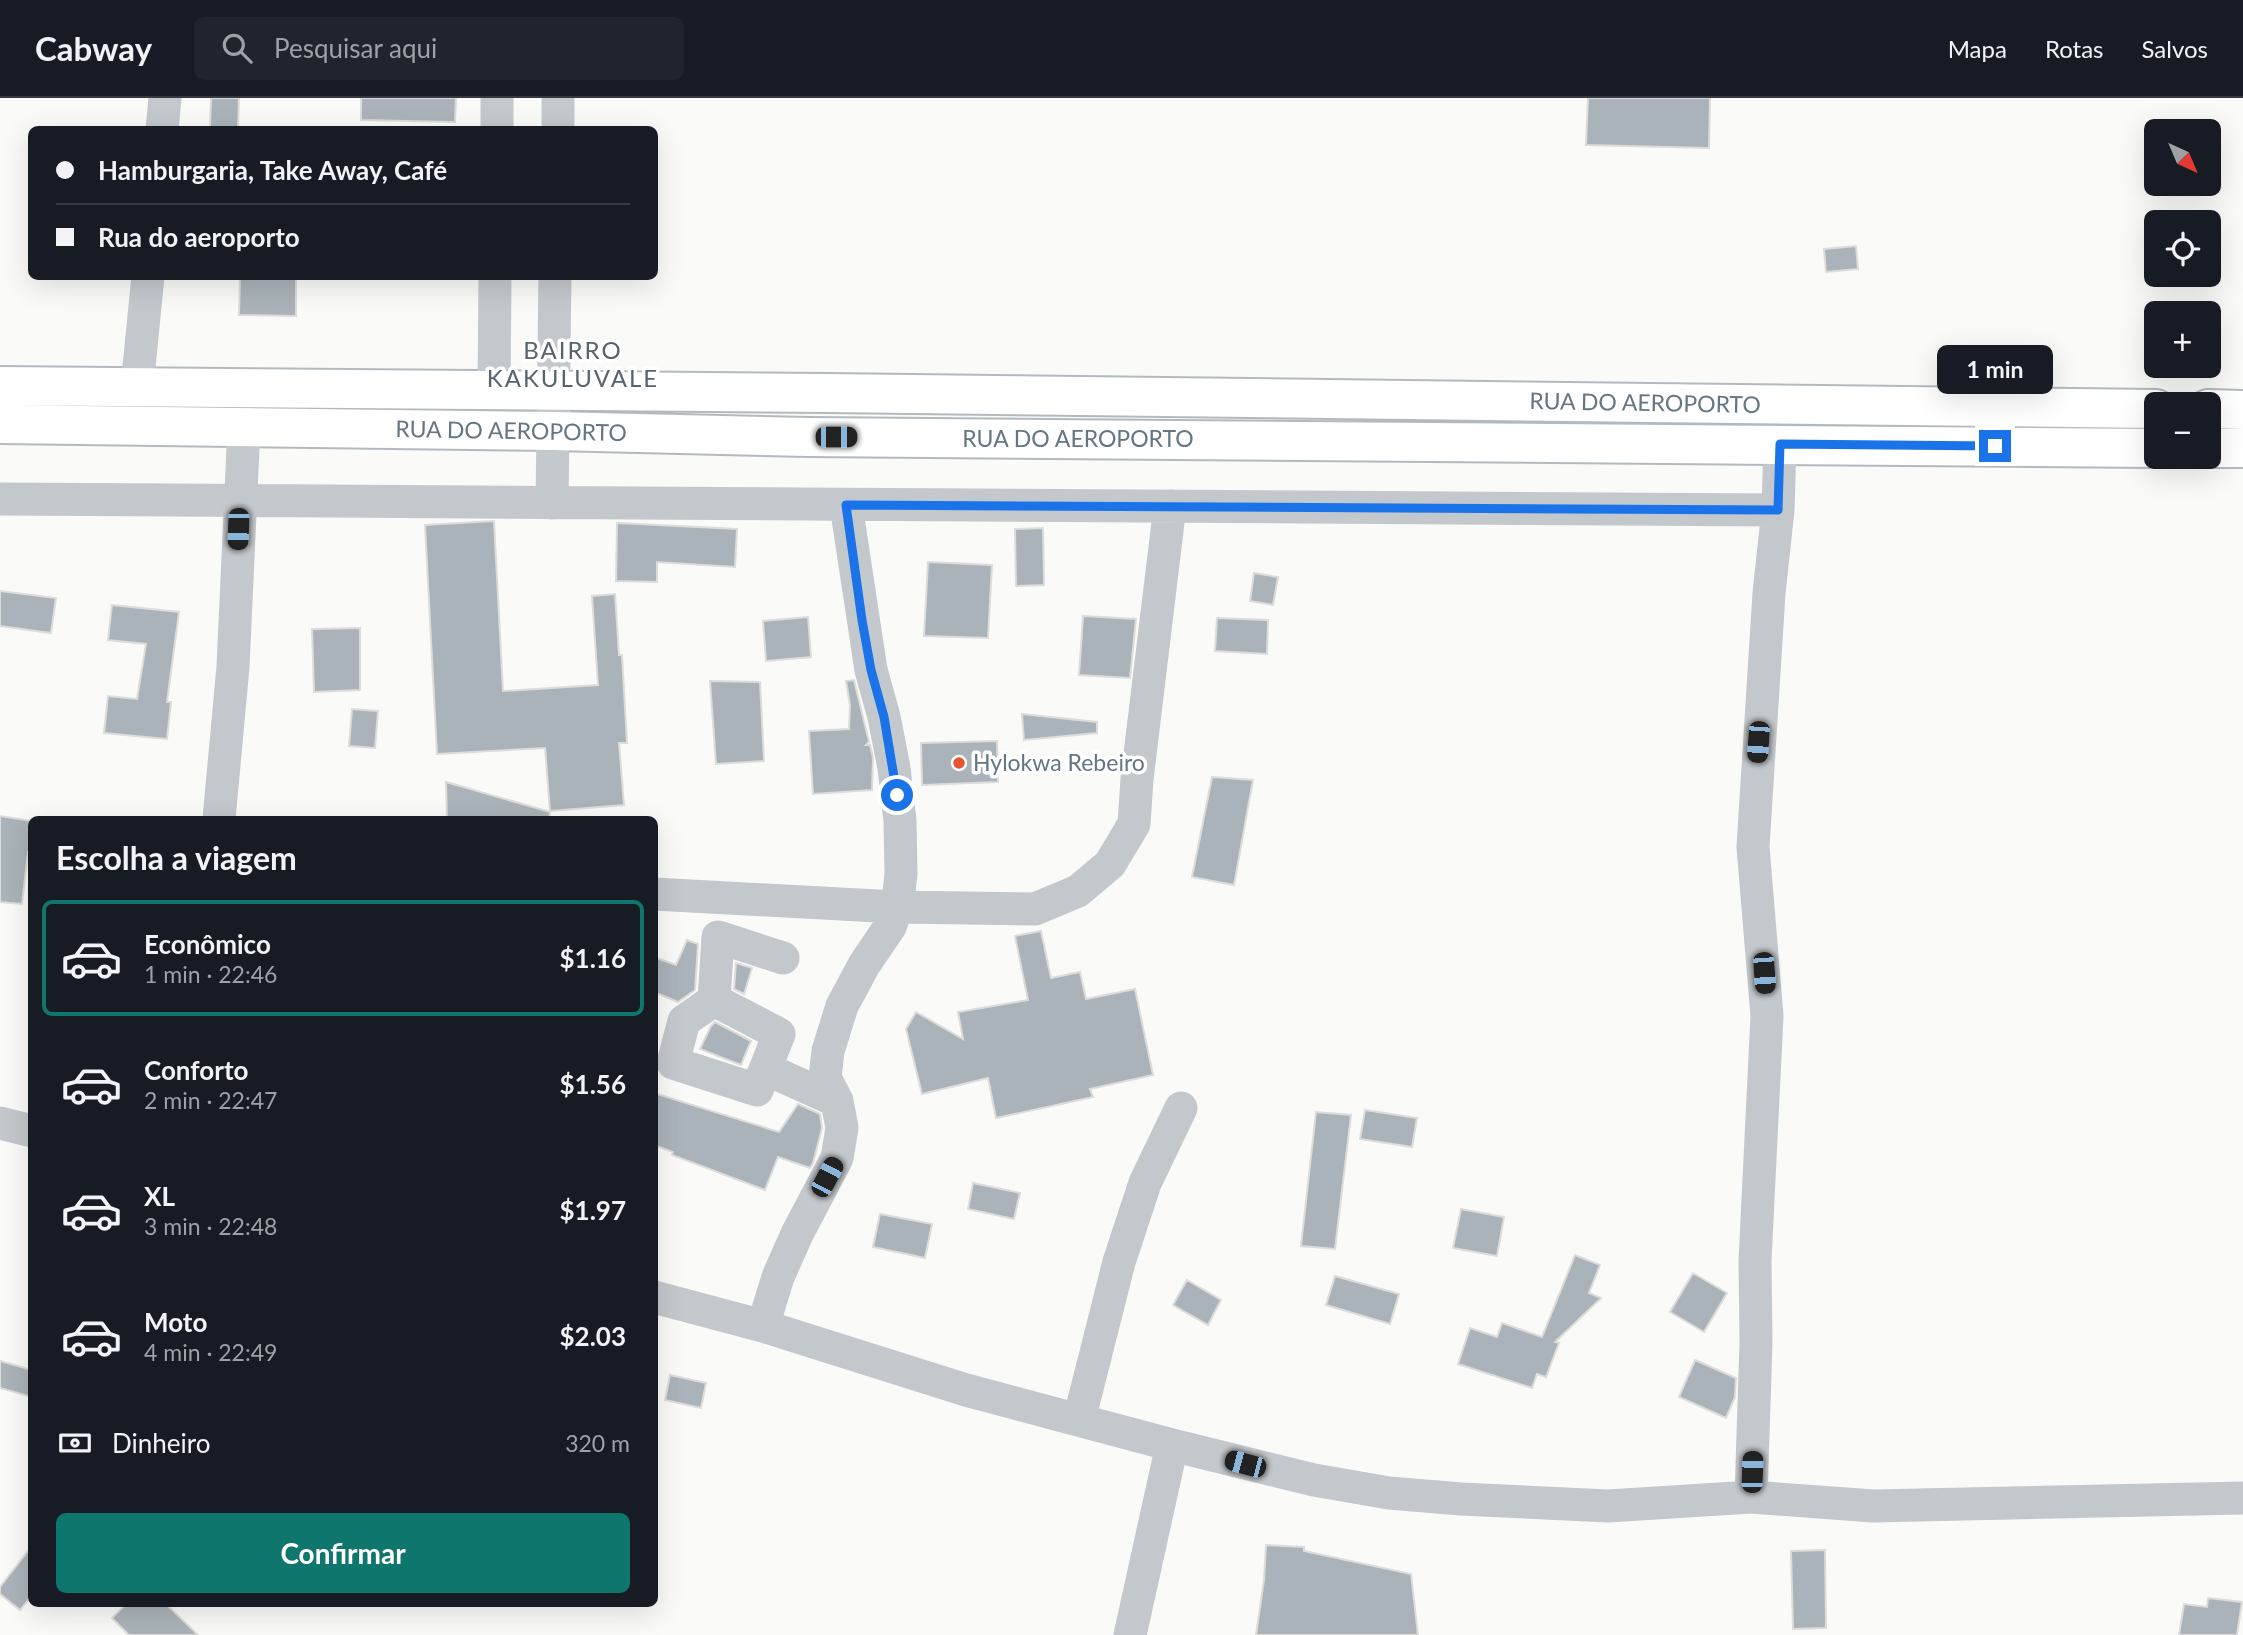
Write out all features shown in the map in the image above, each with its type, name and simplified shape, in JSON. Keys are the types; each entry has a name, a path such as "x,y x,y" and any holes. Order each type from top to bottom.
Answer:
{"main road":[{"name":"RUA DO AEROPORTO","path":"0,386 2144,409"},
{"path":"2221,409 2243,410"},
{"name":"RUA DO AEROPORTO","path":"0,424 823,437 2144,447"},
{"path":"2221,448 2243,448"}],"street":[{"path":"162,126 165,98"},
{"path":"497,98 497,126"},
{"path":"558,98 558,126"},
{"path":"137,387 148,280"},
{"path":"494,390 495,280"},
{"path":"552,503 555,280"},
{"path":"219,816 233,667 244,426"},
{"path":"1751,1497 1756,1342 1755,1261 1766,1016 1753,847 1763,677 1778,510 1780,444"},
{"path":"0,499 1778,510"},
{"path":"763,1326 778,1277 837,1158 842,1128 837,1101 825,1079 828,1051 842,1006 864,965 891,925 901,874 900,821 894,768 871,670 846,505"},
{"path":"658,894 896,907 1035,909 1078,891 1110,864 1134,824 1170,506"},
{"path":"714,1000 718,937 783,958"},
{"path":"714,1000 779,1034 757,1090 673,1063 684,1021 714,1000"},
{"path":"766,1069 837,1101"},
{"path":"1079,1420 1119,1262 1145,1183 1181,1108"},
{"path":"0,1123 28,1130"},
{"path":"658,1298 763,1326 966,1390 1172,1445 1314,1480 1389,1493 1608,1506 1751,1497 1873,1506 2243,1498"},
{"path":"1130,1635 1172,1445"}],"building":[{"path":"211,98 239,98 238,126 210,126"},
{"path":"361,98 456,98 455,122 361,120"},
{"path":"1588,98 1710,98 1709,148 1586,145"},
{"path":"1856,246 1858,269 1826,272 1824,249"},
{"path":"240,280 296,280 296,316 239,315"},
{"path":"494,521 503,691 598,685 592,596 615,594 627,743 619,743 624,805 550,811 545,748 437,754 425,525"},
{"path":"617,523 737,529 735,567 657,562 657,582 616,581"},
{"path":"1043,528 1044,585 1016,586 1015,529"},
{"path":"928,562 992,565 988,638 924,636"},
{"path":"1254,573 1278,577 1273,605 1250,601"},
{"path":"0,591 56,598 51,633 0,626"},
{"path":"112,605 179,612 167,702 171,702 167,739 104,733 108,696 137,699 146,644 108,640"},
{"path":"1083,616 1136,619 1130,678 1079,675"},
{"path":"808,617 811,657 766,661 763,621"},
{"path":"1217,618 1268,620 1267,654 1215,651"},
{"path":"360,628 360,690 314,692 312,629"},
{"path":"854,680 869,742 866,745 870,745 873,758 872,790 813,794 809,731 849,729 850,705 846,681"},
{"path":"710,681 760,682 764,761 716,764"},
{"path":"352,709 378,711 375,748 349,746"},
{"path":"1022,714 1097,722 1097,733 1024,740"},
{"name":"Hylokwa Rebeiro","path":"997,741 998,782 922,785 921,743"},
{"path":"1212,777 1253,780 1234,885 1192,877"},
{"path":"446,782 550,812 549,816 447,816"},
{"path":"0,816 28,820 28,852 22,904 0,902"},
{"path":"1041,931 1051,978 1080,972 1086,999 1135,989 1153,1075 1090,1089 1093,1097 996,1118 988,1078 922,1094 906,1029 916,1012 963,1039 958,1012 1028,1000 1015,936"},
{"path":"687,940 698,944 695,990 678,1002 658,994 658,958 676,965"},
{"path":"736,963 752,968 744,994 734,989"},
{"path":"715,1022 751,1041 741,1065 700,1049"},
{"path":"658,1094 779,1132 798,1104 820,1114 822,1128 810,1168 778,1157 765,1190 672,1155 673,1152 658,1146"},
{"path":"1365,1110 1417,1118 1412,1147 1360,1139"},
{"path":"1316,1112 1351,1115 1335,1249 1301,1246"},
{"path":"973,1183 1020,1193 1014,1219 968,1209"},
{"path":"1461,1209 1504,1217 1497,1256 1453,1248"},
{"path":"880,1214 932,1224 925,1258 873,1247"},
{"path":"1575,1255 1600,1265 1589,1293 1601,1298 1555,1342 1559,1343 1546,1377 1537,1374 1532,1388 1458,1364 1470,1328 1497,1337 1502,1323 1542,1337"},
{"path":"1693,1273 1727,1293 1704,1332 1670,1312"},
{"path":"1335,1276 1399,1294 1390,1324 1326,1305"},
{"path":"1187,1280 1221,1300 1208,1325 1173,1305"},
{"path":"1695,1360 1736,1378 1735,1397 1726,1418 1679,1397"},
{"path":"0,1361 28,1369 28,1396 0,1388"},
{"path":"670,1375 706,1383 701,1408 665,1400"},
{"path":"1266,1545 1304,1547 1304,1551 1411,1574 1418,1635 1256,1635"},
{"path":"1825,1550 1826,1628 1793,1629 1791,1551"},
{"path":"28,1551 28,1600 20,1610 0,1594 0,1587"},
{"path":"2208,1598 2242,1602 2237,1635 2179,1635 2184,1604 2207,1607"},
{"path":"123,1607 169,1607 198,1635 129,1635 112,1618"}],"place":[{"name":"Hylokwa Rebeiro","path":"959,763"}],"district":[{"name":"BAIRRO KAKULUVALE","path":"573,365"}],"route":[{"path":"897,795 884,717 871,670 862,620 846,505 1778,510 1780,444 1995,446"}]}
